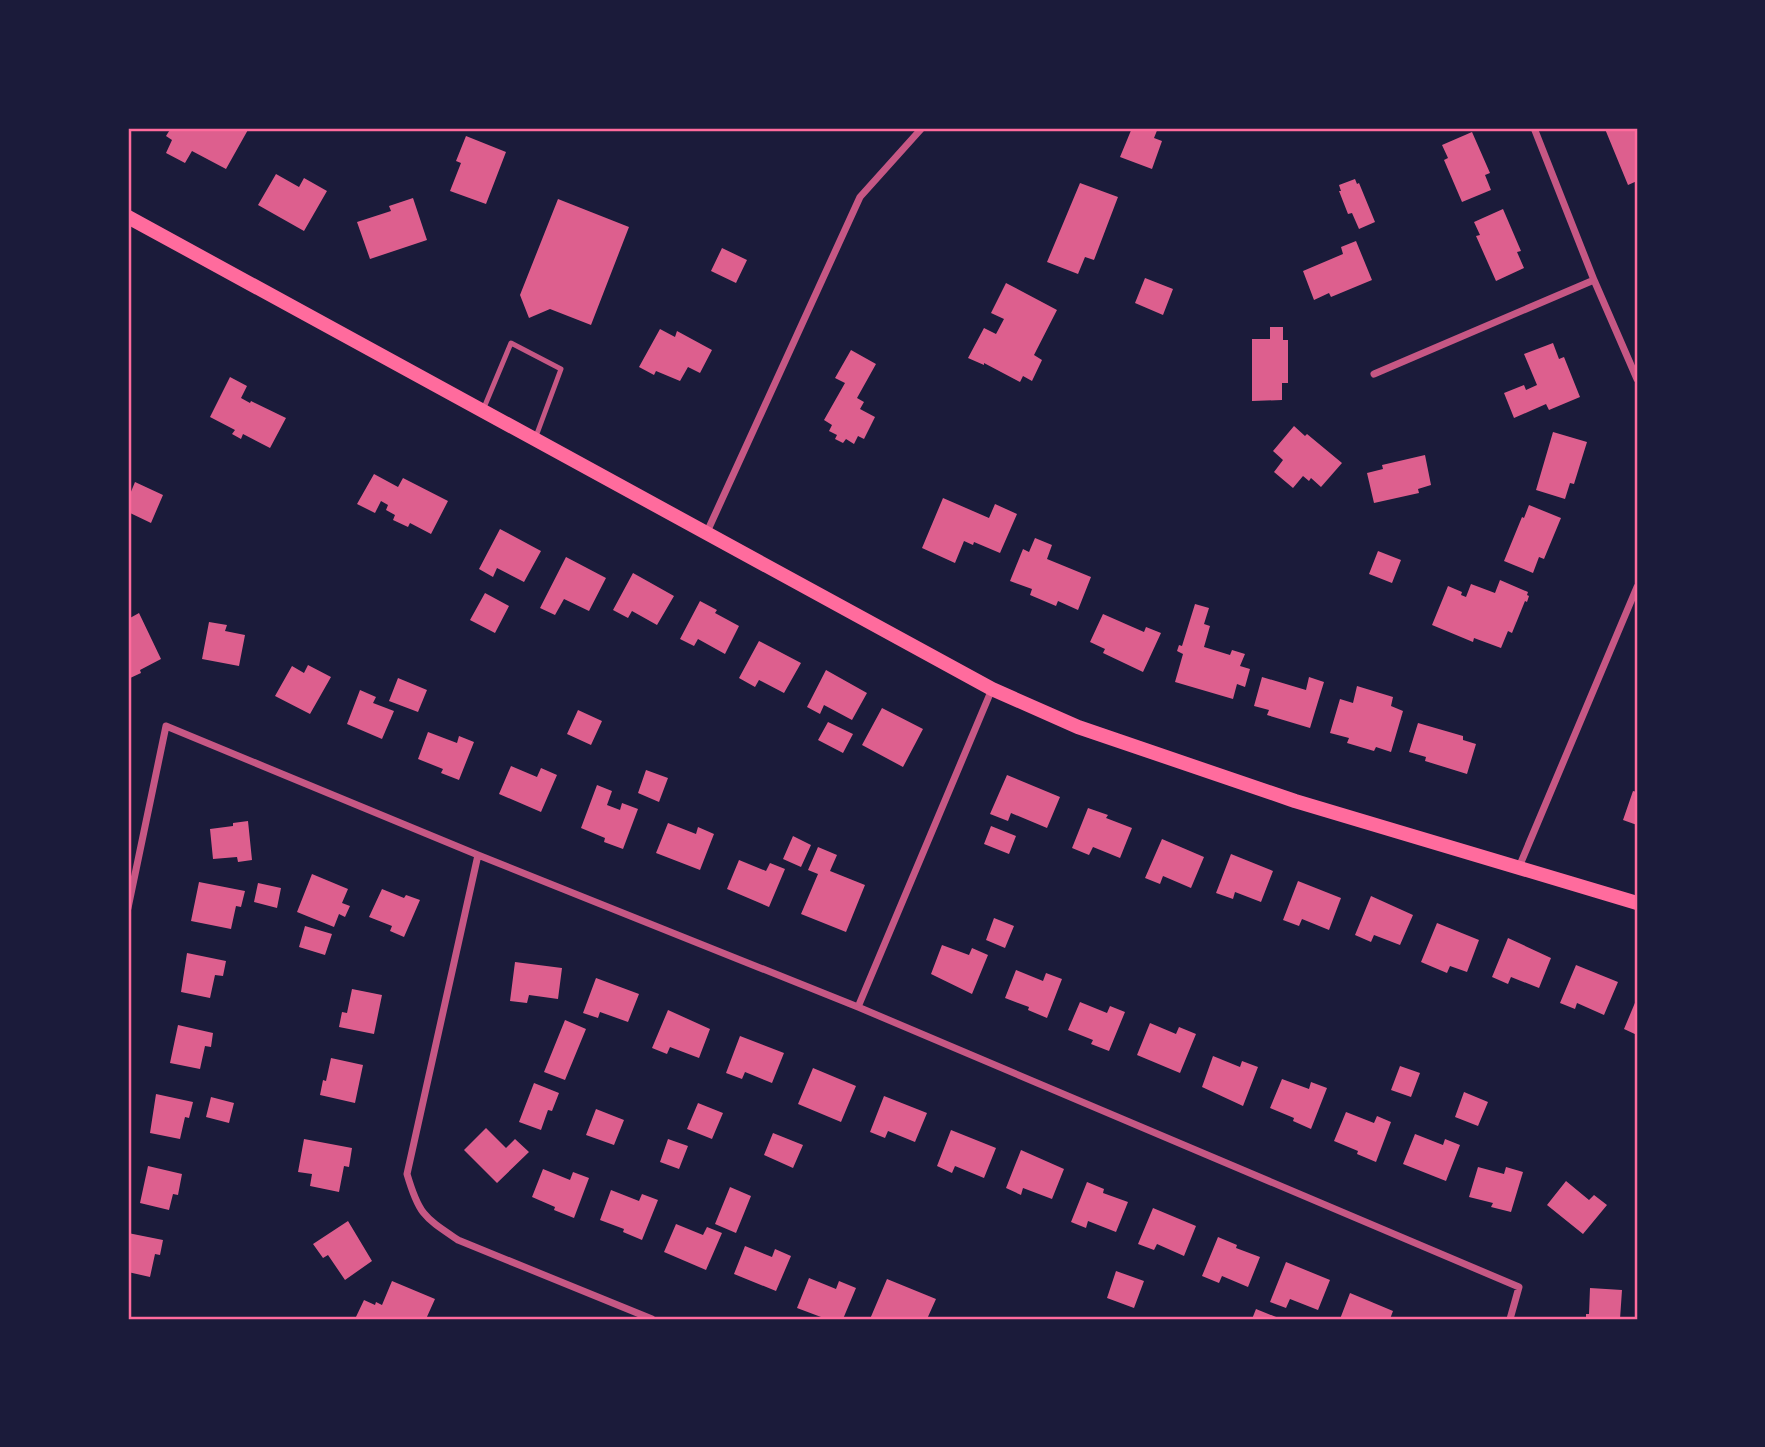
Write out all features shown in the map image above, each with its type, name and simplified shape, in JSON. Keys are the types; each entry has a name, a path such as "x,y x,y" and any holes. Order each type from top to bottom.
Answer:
{"main road":[{"path":"128,218 992,689 1078,727 1295,801 1637,903"}],"street":[{"path":"707,532 860,197 922,128"},
{"path":"1534,128 1594,280 1637,379"},
{"path":"1374,374 1594,280"},
{"path":"1519,867 1637,587"},
{"path":"858,1007 992,689"},
{"path":"128,908 166,726 478,855 858,1007 1519,1287 1510,1319"},
{"path":"478,855 407,1174 416,1205 432,1223 458,1240 652,1319"}],"lane":[{"path":"483,411 512,343 561,369 535,439"}],"building":[{"path":"171,128 249,128 226,169 192,151 185,163 166,153 172,140 166,136"},
{"path":"1132,128 1158,128 1154,138 1162,141 1152,169 1120,157"},
{"path":"1637,128 1637,181 1628,185 1605,129"},
{"path":"1472,132 1490,173 1485,175 1491,190 1462,202 1444,160 1448,158 1442,145"},
{"path":"466,136 506,152 486,204 450,191 461,163 456,161"},
{"path":"276,174 299,187 304,178 327,191 304,231 258,205"},
{"path":"1355,179 1375,222 1359,229 1352,213 1348,214 1339,191 1339,185"},
{"path":"1080,183 1118,197 1094,260 1085,257 1078,274 1047,262"},
{"path":"413,198 427,240 370,259 357,222 391,211 389,206"},
{"path":"558,199 629,227 591,325 550,309 529,318 520,295"},
{"path":"1503,209 1521,251 1517,252 1524,268 1496,281 1476,236 1480,235 1474,222"},
{"path":"1356,241 1372,280 1331,297 1329,293 1314,300 1303,271 1343,254 1341,247"},
{"path":"722,248 747,260 736,283 711,271"},
{"path":"1145,278 1173,289 1163,315 1135,303"},
{"path":"1006,283 1057,310 1034,355 1042,360 1032,381 1023,376 1020,382 984,363 968,358 984,328 996,334 1004,319 991,313"},
{"path":"1270,327 1283,327 1283,340 1288,340 1288,383 1282,383 1282,400 1252,401 1252,339 1270,339"},
{"path":"660,329 675,337 677,331 712,350 700,373 688,367 680,381 656,371 654,375 639,367"},
{"path":"1553,343 1559,359 1564,357 1580,397 1549,410 1546,404 1514,418 1504,393 1524,385 1526,390 1537,385 1524,354"},
{"path":"851,350 876,364 857,398 864,402 860,409 875,417 864,439 858,436 854,444 846,439 843,443 835,439 837,435 829,431 832,425 824,420 845,383 835,378"},
{"path":"230,377 247,386 241,398 286,418 270,448 243,434 241,439 232,434 235,430 210,417"},
{"path":"1294,426 1342,463 1321,487 1311,478 1309,481 1303,476 1293,488 1274,472 1283,460 1273,451"},
{"path":"1553,432 1587,442 1574,484 1570,483 1565,499 1536,490"},
{"path":"1425,455 1431,485 1418,489 1419,493 1374,503 1367,473 1383,469 1382,465"},
{"path":"374,474 398,487 403,478 448,501 431,534 410,523 408,527 393,520 395,515 386,510 388,505 381,501 375,513 357,504"},
{"path":"135,482 163,495 151,523 128,512 128,499"},
{"path":"943,498 989,518 995,504 1017,514 1000,553 974,542 973,545 964,541 955,563 922,548"},
{"path":"1529,505 1561,518 1544,559 1539,557 1533,573 1504,561"},
{"path":"500,529 541,551 524,582 497,568 493,577 479,569"},
{"path":"1035,538 1052,545 1047,559 1091,577 1078,610 1058,601 1056,606 1030,595 1032,589 1010,581 1023,549 1029,552"},
{"path":"1378,551 1401,560 1392,583 1369,574"},
{"path":"566,557 606,578 589,611 564,599 555,615 540,608"},
{"path":"633,573 674,596 657,625 632,611 628,618 613,610"},
{"path":"1500,580 1528,592 1529,596 1512,633 1508,631 1501,648 1474,638 1473,642 1432,625 1448,586 1462,592 1461,595 1466,597 1471,584 1495,593"},
{"path":"485,593 509,606 495,633 470,620"},
{"path":"700,601 739,626 725,654 698,639 694,646 680,639"},
{"path":"1195,604 1209,608 1204,624 1210,626 1204,647 1230,655 1232,650 1245,654 1240,666 1250,669 1245,687 1237,684 1233,699 1175,682 1183,654 1177,651 1179,645 1182,646"},
{"path":"139,613 161,659 128,679 128,614 130,618"},
{"path":"1103,614 1144,632 1146,627 1161,633 1143,672 1103,653 1105,649 1090,642"},
{"path":"209,622 227,625 225,631 245,635 239,666 202,659"},
{"path":"759,641 801,663 784,693 759,680 755,687 739,678"},
{"path":"308,665 331,677 310,714 275,696 292,666 304,673"},
{"path":"826,670 867,693 852,720 824,705 820,714 807,707"},
{"path":"1262,677 1306,690 1309,677 1324,682 1310,728 1267,715 1269,710 1254,706"},
{"path":"398,678 427,690 418,712 389,701"},
{"path":"1357,686 1393,697 1391,706 1403,711 1391,752 1376,747 1374,751 1347,743 1349,738 1330,733 1340,699 1353,703"},
{"path":"360,690 376,697 373,703 394,711 382,739 347,724"},
{"path":"882,708 923,729 903,767 862,745"},
{"path":"578,710 602,721 591,745 567,734"},
{"path":"828,722 853,734 843,753 818,740"},
{"path":"1418,723 1463,736 1463,740 1476,744 1467,774 1425,761 1426,757 1409,752"},
{"path":"428,732 457,743 459,736 474,742 459,780 441,773 443,769 418,759"},
{"path":"511,766 537,777 541,768 557,775 541,812 499,794"},
{"path":"646,770 668,778 659,802 638,793"},
{"path":"1007,775 1060,797 1047,828 1011,813 1008,821 990,814"},
{"path":"597,785 612,791 607,805 620,810 622,803 638,809 623,849 604,842 605,838 581,828"},
{"path":"1633,791 1637,792 1637,825 1623,820"},
{"path":"1088,808 1132,828 1120,858 1093,847 1089,855 1072,848"},
{"path":"248,821 252,860 238,862 237,857 213,859 210,829"},
{"path":"668,823 696,834 698,827 714,834 700,870 656,853"},
{"path":"991,826 1016,836 1009,854 984,844"},
{"path":"793,836 811,845 801,867 783,859"},
{"path":"1162,839 1204,857 1191,888 1163,876 1160,884 1145,878"},
{"path":"818,847 837,855 830,871 865,885 846,932 801,914 818,874 808,870"},
{"path":"1231,854 1273,871 1261,902 1235,892 1233,899 1216,893"},
{"path":"739,860 766,871 770,863 785,869 769,907 727,889"},
{"path":"312,874 348,889 342,903 350,906 345,917 339,914 334,927 297,912"},
{"path":"1298,881 1341,898 1329,930 1302,919 1299,926 1283,920"},
{"path":"199,882 245,891 241,907 236,906 231,929 191,921"},
{"path":"258,883 281,888 277,908 254,902"},
{"path":"382,889 404,898 406,895 420,900 404,937 390,931 392,926 369,917"},
{"path":"1371,896 1413,915 1400,945 1374,935 1371,942 1355,935"},
{"path":"994,918 1014,926 1005,948 986,940"},
{"path":"1437,923 1479,940 1467,972 1450,966 1447,973 1421,962"},
{"path":"305,926 332,934 325,955 299,947"},
{"path":"1508,938 1551,958 1539,988 1511,977 1508,984 1492,977"},
{"path":"942,945 969,955 972,948 988,955 972,994 931,974"},
{"path":"187,953 226,961 223,976 215,975 210,998 181,992"},
{"path":"515,962 562,968 558,999 529,995 527,1003 510,1001"},
{"path":"1576,965 1618,982 1604,1015 1577,1003 1575,1009 1560,1003"},
{"path":"1016,970 1043,981 1046,973 1062,979 1047,1018 1028,1010 1029,1007 1005,998"},
{"path":"596,978 639,994 628,1022 600,1012 598,1018 583,1013"},
{"path":"352,989 382,995 374,1034 339,1027 342,1012 347,1013"},
{"path":"1637,998 1637,1035 1624,1029"},
{"path":"1080,1002 1107,1013 1110,1006 1125,1012 1109,1051 1091,1044 1093,1040 1068,1030"},
{"path":"668,1010 710,1029 699,1058 670,1047 667,1054 652,1048"},
{"path":"565,1020 586,1029 565,1080 544,1072"},
{"path":"1150,1023 1176,1034 1179,1027 1196,1034 1180,1073 1137,1055"},
{"path":"178,1025 213,1033 211,1047 205,1046 200,1069 170,1063"},
{"path":"740,1036 784,1053 772,1083 745,1072 742,1079 726,1073"},
{"path":"1213,1056 1240,1067 1242,1061 1258,1067 1243,1106 1202,1087"},
{"path":"331,1058 363,1065 355,1103 320,1095"},
{"path":"1400,1066 1420,1073 1411,1097 1391,1090"},
{"path":"813,1068 856,1086 841,1122 798,1104"},
{"path":"1282,1079 1309,1089 1311,1082 1327,1088 1311,1129 1270,1108"},
{"path":"534,1083 559,1093 552,1111 548,1110 541,1130 519,1122"},
{"path":"1464,1092 1488,1102 1478,1126 1455,1117"},
{"path":"156,1094 193,1102 189,1118 185,1117 180,1139 150,1133"},
{"path":"884,1096 927,1113 915,1142 888,1131 885,1138 870,1132"},
{"path":"211,1097 234,1103 229,1123 206,1117"},
{"path":"698,1103 723,1113 712,1139 687,1129"},
{"path":"596,1109 624,1120 614,1145 586,1135"},
{"path":"1346,1112 1374,1123 1377,1116 1391,1122 1376,1162 1334,1141"},
{"path":"486,1128 506,1148 515,1139 529,1152 497,1183 464,1150"},
{"path":"951,1130 996,1148 984,1178 955,1166 952,1173 937,1166"},
{"path":"773,1133 803,1145 793,1168 764,1155"},
{"path":"1415,1134 1443,1145 1445,1139 1460,1145 1446,1181 1403,1164"},
{"path":"304,1139 352,1148 349,1167 344,1166 339,1192 310,1186 312,1174 298,1172"},
{"path":"668,1139 688,1146 679,1169 660,1162"},
{"path":"1021,1150 1064,1169 1052,1199 1023,1188 1021,1195 1006,1188"},
{"path":"148,1166 182,1174 178,1195 173,1194 169,1210 140,1203"},
{"path":"1478,1167 1504,1174 1506,1167 1523,1172 1511,1212 1491,1207 1493,1203 1469,1197"},
{"path":"543,1169 570,1180 573,1172 589,1178 574,1218 532,1197"},
{"path":"1566,1181 1589,1200 1594,1195 1607,1205 1583,1234 1547,1205"},
{"path":"1087,1182 1104,1189 1103,1193 1128,1202 1116,1232 1088,1221 1086,1228 1071,1222"},
{"path":"730,1187 751,1196 736,1233 715,1224"},
{"path":"611,1190 639,1201 642,1194 658,1200 642,1240 623,1232 624,1229 600,1220"},
{"path":"1153,1208 1196,1226 1184,1256 1157,1244 1154,1250 1138,1244"},
{"path":"348,1221 372,1261 345,1280 328,1255 323,1258 313,1244"},
{"path":"676,1224 703,1235 707,1227 722,1233 706,1270 664,1252"},
{"path":"128,1233 163,1240 160,1255 155,1254 150,1277 128,1272"},
{"path":"1218,1237 1237,1245 1236,1248 1260,1257 1248,1287 1222,1276 1219,1283 1202,1276"},
{"path":"745,1246 772,1257 775,1249 791,1256 776,1291 734,1274"},
{"path":"1286,1262 1330,1280 1318,1310 1290,1299 1286,1308 1270,1302"},
{"path":"1116,1271 1144,1281 1134,1308 1107,1298"},
{"path":"809,1278 836,1289 839,1281 856,1288 843,1319 821,1319 797,1308"},
{"path":"887,1279 936,1299 927,1319 870,1319"},
{"path":"392,1281 435,1299 426,1319 355,1319 364,1300 382,1305"},
{"path":"1590,1288 1622,1290 1620,1319 1586,1319 1586,1314 1589,1314"},
{"path":"1350,1293 1393,1311 1390,1319 1340,1319"},
{"path":"1256,1309 1281,1319 1252,1319"}]}
